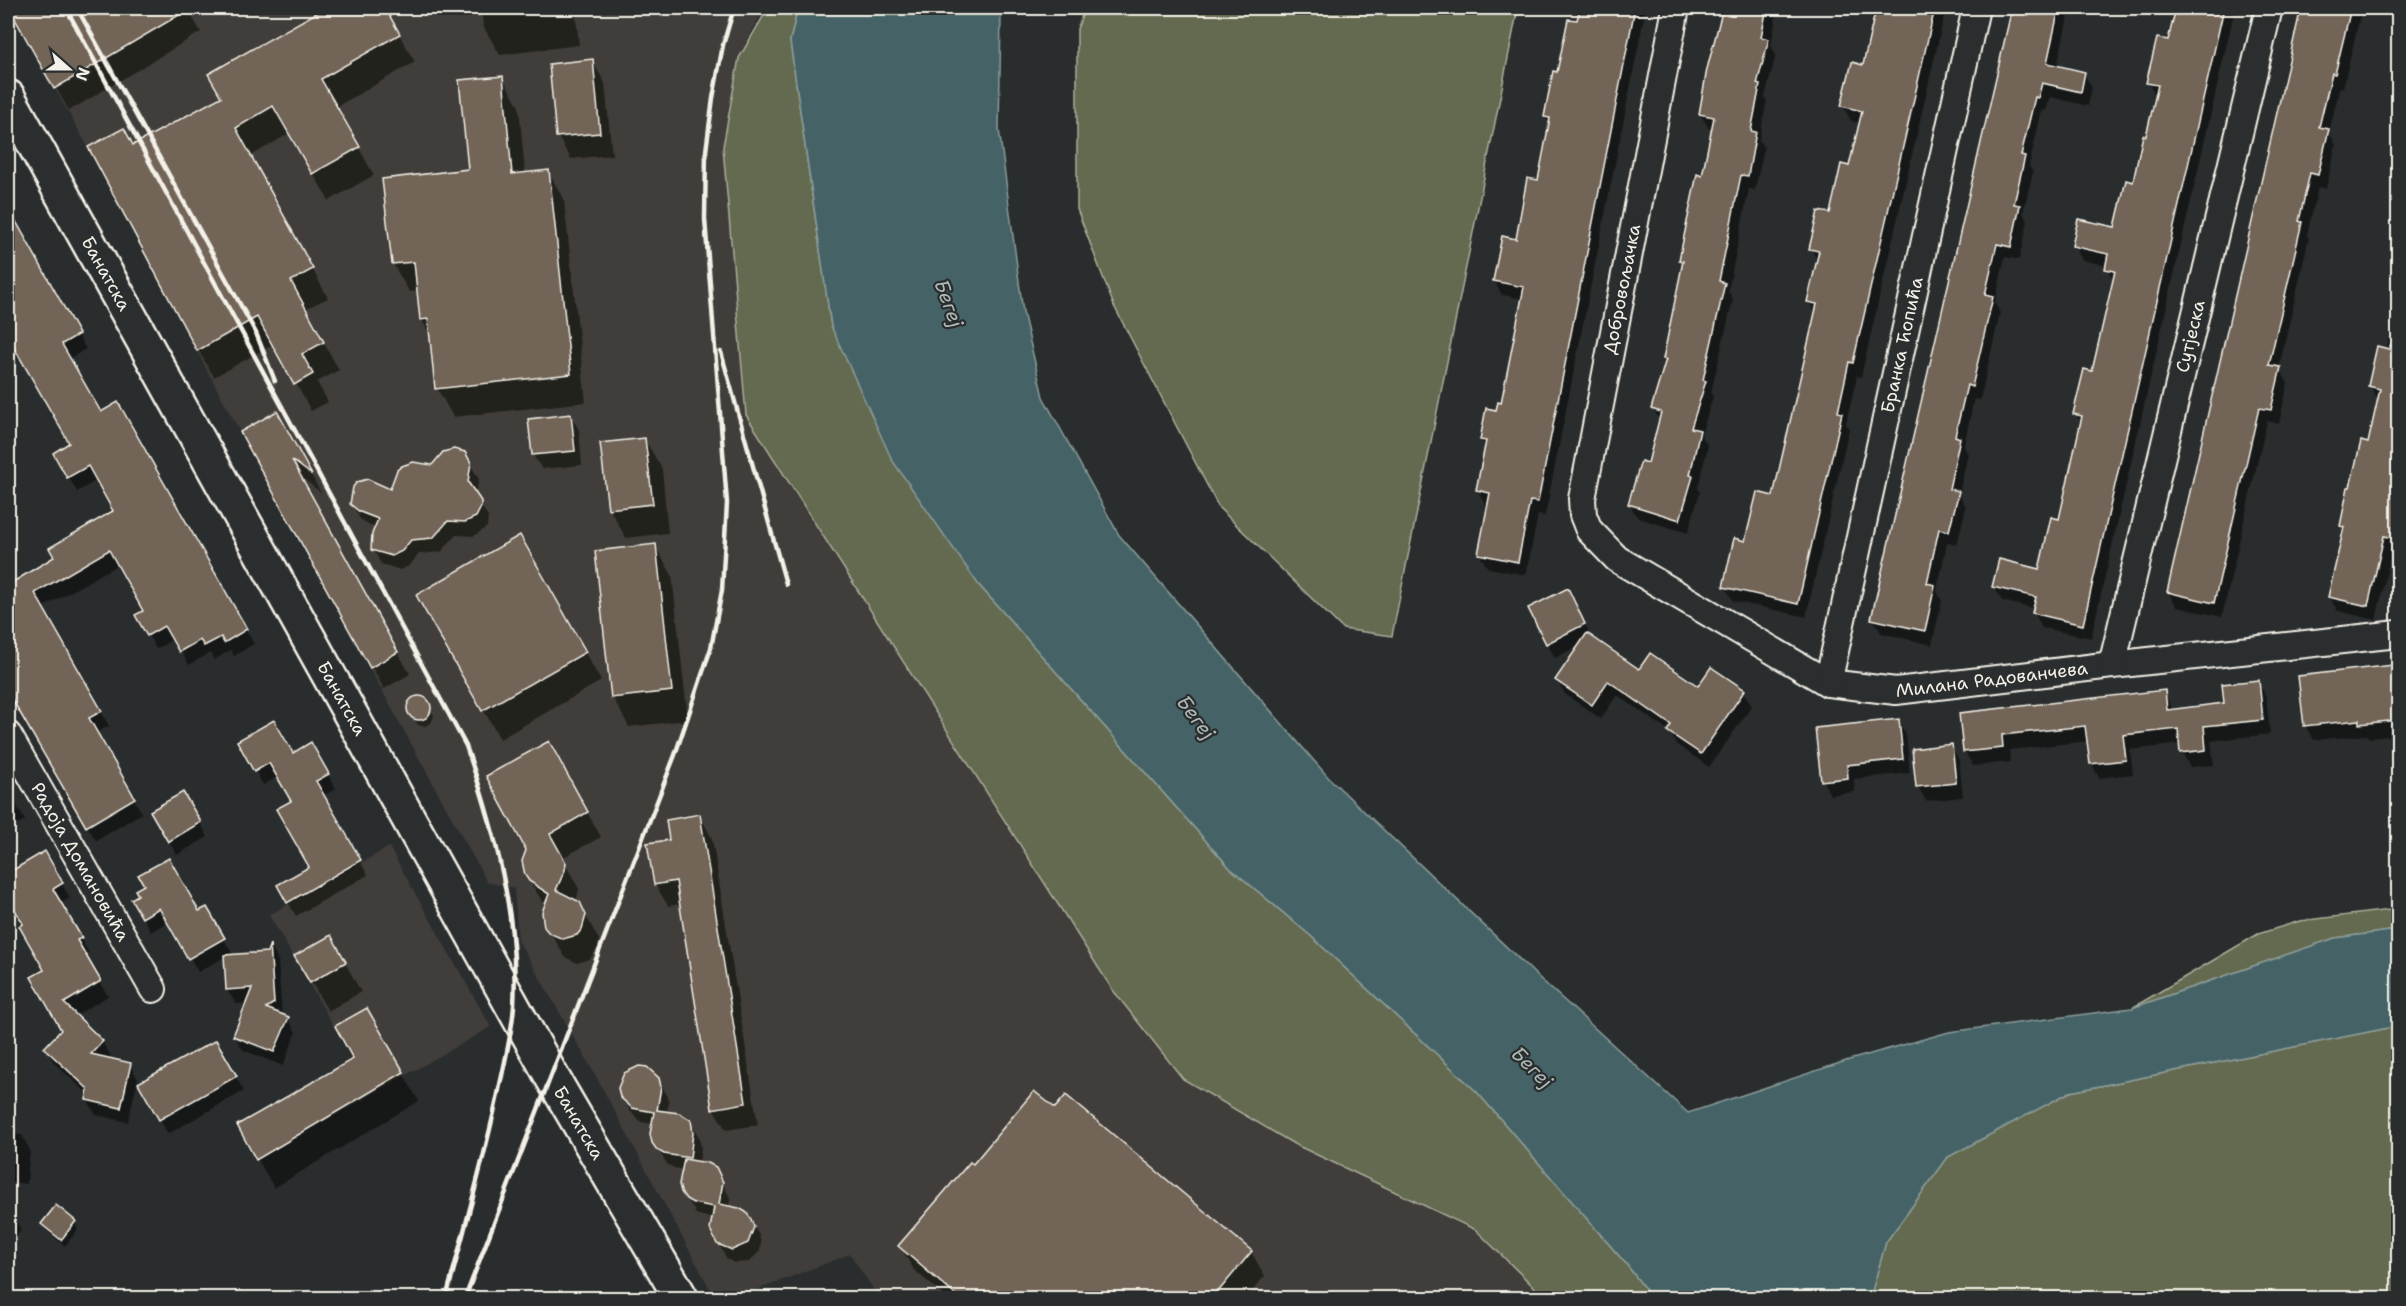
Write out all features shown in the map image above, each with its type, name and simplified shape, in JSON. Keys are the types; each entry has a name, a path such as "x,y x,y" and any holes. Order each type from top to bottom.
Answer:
{"main road":[{"name":"Банатска","path":"8,97 552,1077 681,1299"}],"street":[{"name":"Добровољачка","path":"1617,559 1589,530 1583,515 1582,499 1676,8"},
{"name":"Бранка Ћопића","path":"1828,683 1976,8"},
{"name":"Сутјеска","path":"2112,665 2269,8"},
{"name":"Милана Радованчева","path":"1617,559 1828,683 1896,691 2398,634"},
{"name":"Радоја Домановића","path":"8,735 153,989"}],"shaded area":[{"path":"9,8 764,8 739,58 723,147 746,415 1112,989 1183,1079 1294,1144 1476,1230 1545,1298 879,1298 850,1254 736,1298 715,1298 592,1069 518,940 514,888 487,882 231,415 88,147"},
{"path":"389,847 491,1027 256,1160 237,1125 353,1059 269,915"}],"green space":[{"path":"768,8 798,8 790,41 831,326 978,584 1230,868 1312,937 1477,1092 1627,1265 1652,1298 1545,1298 1476,1230 1294,1144 1183,1079 1112,989 746,415 723,147 739,58"},
{"path":"1085,8 1518,8 1392,636 1343,629 1219,508 1114,306 1077,209 1077,29"},
{"path":"2398,909 2398,930 2335,938 2132,1008 2258,934 2300,921"},
{"path":"2398,1026 2398,1298 1870,1298 1886,1242 1948,1157 2070,1092"}],"water":[{"name":"Бегеј","path":"798,8 1004,8 1001,15 999,129 1023,312 1043,397 1119,535 1328,777 1535,974 1688,1113 1849,1060 1949,1032 2132,1008 2335,938 2398,930 2398,1026 2070,1092 1948,1157 1886,1242 1870,1298 1652,1298 1627,1265 1477,1092 1312,937 1230,868 978,584 892,460 831,326 790,41"}],"building":[{"path":"9,8 191,8 54,89"},
{"path":"325,8 385,8 400,34 321,79 360,147 312,174 273,106 236,128 313,269 291,281 324,342 302,354 313,374 294,385 257,317 197,351 88,147 124,128 133,145 221,97 208,74"},
{"path":"1580,8 1635,8 1538,502 1530,501 1518,562 1478,554 1490,493 1476,490 1486,441 1480,440 1486,408 1496,410 1498,402 1501,403 1524,287 1493,281 1502,236 1516,239 1527,178 1538,180 1550,118 1544,117 1553,71 1557,72 1568,19 1577,20"},
{"path":"1723,8 1767,8 1761,37 1769,39 1757,84 1760,85 1751,131 1756,132 1748,176 1741,175 1719,281 1725,283 1703,380 1706,381 1691,428 1700,430 1690,475 1693,476 1680,520 1628,504 1641,461 1648,463 1661,412 1651,409 1666,359 1663,359 1683,261 1679,260 1697,174 1702,176 1714,117 1699,114 1707,69"},
{"path":"1876,8 1935,8 1853,363 1849,362 1838,412 1842,413 1798,604 1723,587 1734,538 1745,541 1757,492 1773,496 1817,304 1807,302 1819,251 1809,249 1818,211 1830,213 1841,164 1849,166 1862,111 1841,106 1852,62 1863,65"},
{"path":"2012,8 2059,8 2047,63 2085,72 2081,92 2042,83 2038,98 2035,97 2021,155 2025,156 2014,204 2020,205 2011,247 1997,244 1985,295 1993,297 1972,387 1967,385 1955,436 1960,438 1949,489 1959,491 1949,531 1939,529 1927,583 1935,585 1925,631 1871,619"},
{"path":"2176,8 2224,8 2083,625 2032,613 2036,597 1992,587 1999,559 2039,569 2051,517 2059,519 2082,416 2073,414 2084,369 2092,371 2115,271 2105,269 2108,254 2072,246 2078,219 2115,227 2126,180 2133,182 2143,135 2146,136 2158,85 2146,83 2157,38 2168,40"},
{"path":"2301,8 2351,8 2319,127 2329,129 2318,175 2310,173 2299,221 2302,222 2269,365 2281,367 2271,410 2259,408 2214,603 2167,592"},
{"path":"593,59 600,133 556,137 549,64"},
{"path":"503,76 512,174 549,170 571,374 435,389 428,319 420,320 414,262 392,264 382,179 468,169 459,80"},
{"path":"8,207 79,334 62,344 101,412 118,402 247,629 224,643 221,637 204,646 200,640 179,652 164,626 147,636 135,615 143,611 109,550 35,593 102,711 89,718 135,798 86,827 8,692 8,585 54,557 49,548 113,511 88,466 67,478 53,453 69,443 8,337"},
{"path":"2391,344 2398,345 2398,539 2384,536 2368,606 2328,597 2344,527 2340,526 2348,487 2350,487 2361,441 2368,443 2380,389 2368,386 2377,346 2389,349"},
{"path":"277,411 312,475 292,460 398,652 370,668 240,432"},
{"path":"571,414 575,451 532,455 528,419"},
{"path":"645,438 653,504 608,509 600,443"},
{"path":"454,449 465,452 471,463 468,482 481,501 476,517 465,522 448,521 433,538 411,540 402,551 392,556 371,550 372,534 378,519 360,512 350,504 353,487 357,482 368,479 390,489 397,470 402,466 413,462 432,465 443,452"},
{"path":"520,535 586,652 482,711 416,595"},
{"path":"656,544 672,691 611,698 595,551"},
{"path":"1568,588 1585,624 1546,644 1528,608"},
{"path":"1587,633 1639,669 1650,653 1698,686 1711,667 1745,690 1701,754 1667,731 1671,725 1608,681 1592,705 1555,680"},
{"path":"2393,665 2398,720 2359,724 2359,720 2304,726 2298,676"},
{"path":"2259,680 2263,720 2204,726 2206,750 2180,753 2178,729 2123,735 2126,760 2090,764 2085,726 2002,735 2003,748 1963,752 1959,713 2165,690 2167,710 2224,703 2222,684"},
{"path":"419,696 428,699 431,708 428,717 419,720 410,717 407,708 410,699"},
{"path":"1899,719 1903,759 1847,765 1848,778 1821,781 1815,728"},
{"path":"274,720 293,753 311,742 329,774 316,781 361,860 287,903 277,885 309,867 276,809 291,801 269,763 254,772 237,741"},
{"path":"549,741 588,812 550,834 566,863 556,890 580,902 586,915 582,929 577,935 563,939 549,933 544,927 542,912 549,894 529,881 525,875 522,861 526,850 486,776"},
{"path":"1952,744 1956,783 1916,787 1912,749"},
{"path":"183,792 201,822 168,842 150,811"},
{"path":"700,814 746,1103 712,1109 676,881 654,885 647,843 669,840 666,820"},
{"path":"45,851 63,883 53,889 82,938 77,940 101,981 64,1003 103,1041 91,1054 131,1063 121,1108 86,1100 88,1089 44,1048 61,1030 31,977 44,970 19,926 23,924 8,897 8,873"},
{"path":"169,858 199,911 207,907 225,938 188,959 159,908 142,918 131,899 138,895 135,890 144,885 138,875"},
{"path":"331,935 346,962 310,983 294,956"},
{"path":"270,944 274,1003 266,1008 289,1017 274,1052 233,1036 252,988 226,990 224,955 267,952"},
{"path":"367,1008 404,1072 256,1160 237,1125 353,1059 335,1026"},
{"path":"216,1040 237,1076 159,1120 138,1083"},
{"path":"639,1066 647,1067 659,1078 661,1087 657,1110 679,1113 691,1120 693,1133 690,1158 664,1154 657,1150 650,1134 654,1112 632,1108 620,1097 618,1088 624,1073"},
{"path":"1034,1091 1055,1108 1066,1095 1252,1251 1212,1299 960,1299 898,1246 970,1162 973,1164"},
{"path":"684,1159 708,1163 716,1167 723,1182 719,1204 739,1208 751,1219 754,1227 748,1243 732,1250 717,1244 710,1229 714,1207 693,1203 681,1192 679,1184"},
{"path":"56,1205 76,1221 61,1240 41,1224"}],"railway":[{"path":"66,8 466,746 486,808 502,873 513,939 514,1005 491,1124 446,1298"},
{"path":"77,8 256,333 275,381"},
{"path":"465,1298 675,755 711,648 722,590 727,503 705,219 706,151 723,45 734,8"},
{"path":"721,352 786,584"}]}
